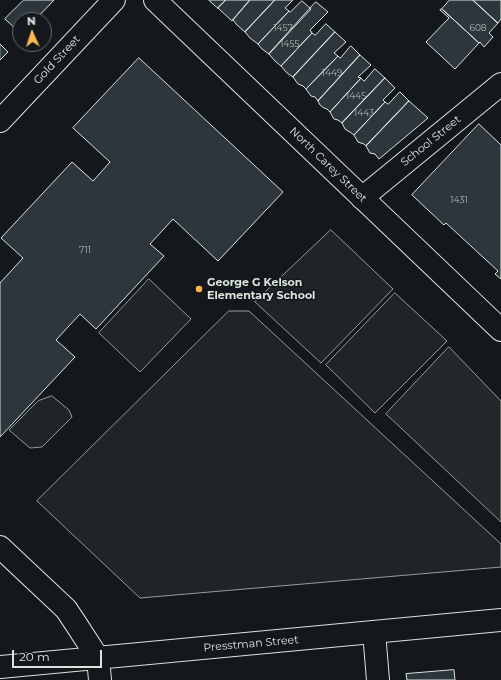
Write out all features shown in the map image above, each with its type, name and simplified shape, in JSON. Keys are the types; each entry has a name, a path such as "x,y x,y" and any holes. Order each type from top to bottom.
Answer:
{"street":[{"name":"Gold Street","path":"0,121 114,0"},
{"name":"North Carey Street","path":"155,0 501,330"},
{"name":"School Street","path":"362,198 501,84"},
{"path":"0,547 66,609 98,658 100,680"},
{"name":"Presstman Street","path":"0,667 501,620"},
{"path":"374,632 378,680"}],"shaded area":[{"path":"331,230 393,289 321,363 255,302"},
{"path":"149,279 191,319 140,372 99,333"},
{"path":"395,293 447,341 375,413 326,365"},
{"path":"229,311 249,311 501,544 501,567 140,598 37,501"},
{"path":"449,347 501,401 501,522 386,414"},
{"path":"52,396 69,410 72,417 42,447 30,448 9,430 38,401"}],"building":[{"path":"24,0 54,0 43,12 12,12"},
{"path":"209,0 226,0 218,8"},
{"path":"226,0 250,0 232,21 218,8"},
{"path":"250,0 275,0 245,32 233,20"},
{"path":"275,0 293,0 285,8 289,11 258,44 245,32"},
{"path":"450,0 473,0 498,23 489,33 493,37 484,47 442,9"},
{"path":"473,0 501,0 501,19 498,23"},
{"path":"302,1 311,9 269,54 262,49 258,44 289,11 290,12"},
{"path":"316,2 328,12 310,30 312,33 281,66 269,54"},
{"path":"442,9 479,43 455,69 426,42 449,18 440,10"},
{"path":"12,12 12,26 5,19"},
{"path":"326,24 335,32 293,77 287,73 281,66 312,33 315,35"},
{"path":"335,32 346,42 334,53 338,56 306,89 298,84 293,77"},
{"path":"0,44 8,52 0,60"},
{"path":"351,46 360,55 318,101 315,97 311,96 306,89 338,56 340,58"},
{"path":"360,55 371,65 358,77 361,78 330,112 320,105 318,101"},
{"path":"139,58 283,192 218,261 173,219 150,244 164,256 96,329 80,314 56,340 75,357 0,437 0,283 23,258 1,238 72,162 93,181 110,162 73,128"},
{"path":"375,69 385,78 342,123 334,119 330,112 361,78 364,81"},
{"path":"385,78 395,88 383,100 385,102 354,135 345,129 342,123"},
{"path":"400,92 409,101 366,146 358,142 354,135 385,102 388,104"},
{"path":"409,101 428,118 379,159 375,154 370,153 366,146"},
{"path":"479,124 501,145 501,279 495,274 498,271 446,223 444,225 412,195"},
{"path":"454,670 455,680 407,680 406,674"}],"place":[{"name":"George G Kelson Elementary School","path":"199,289"}]}
